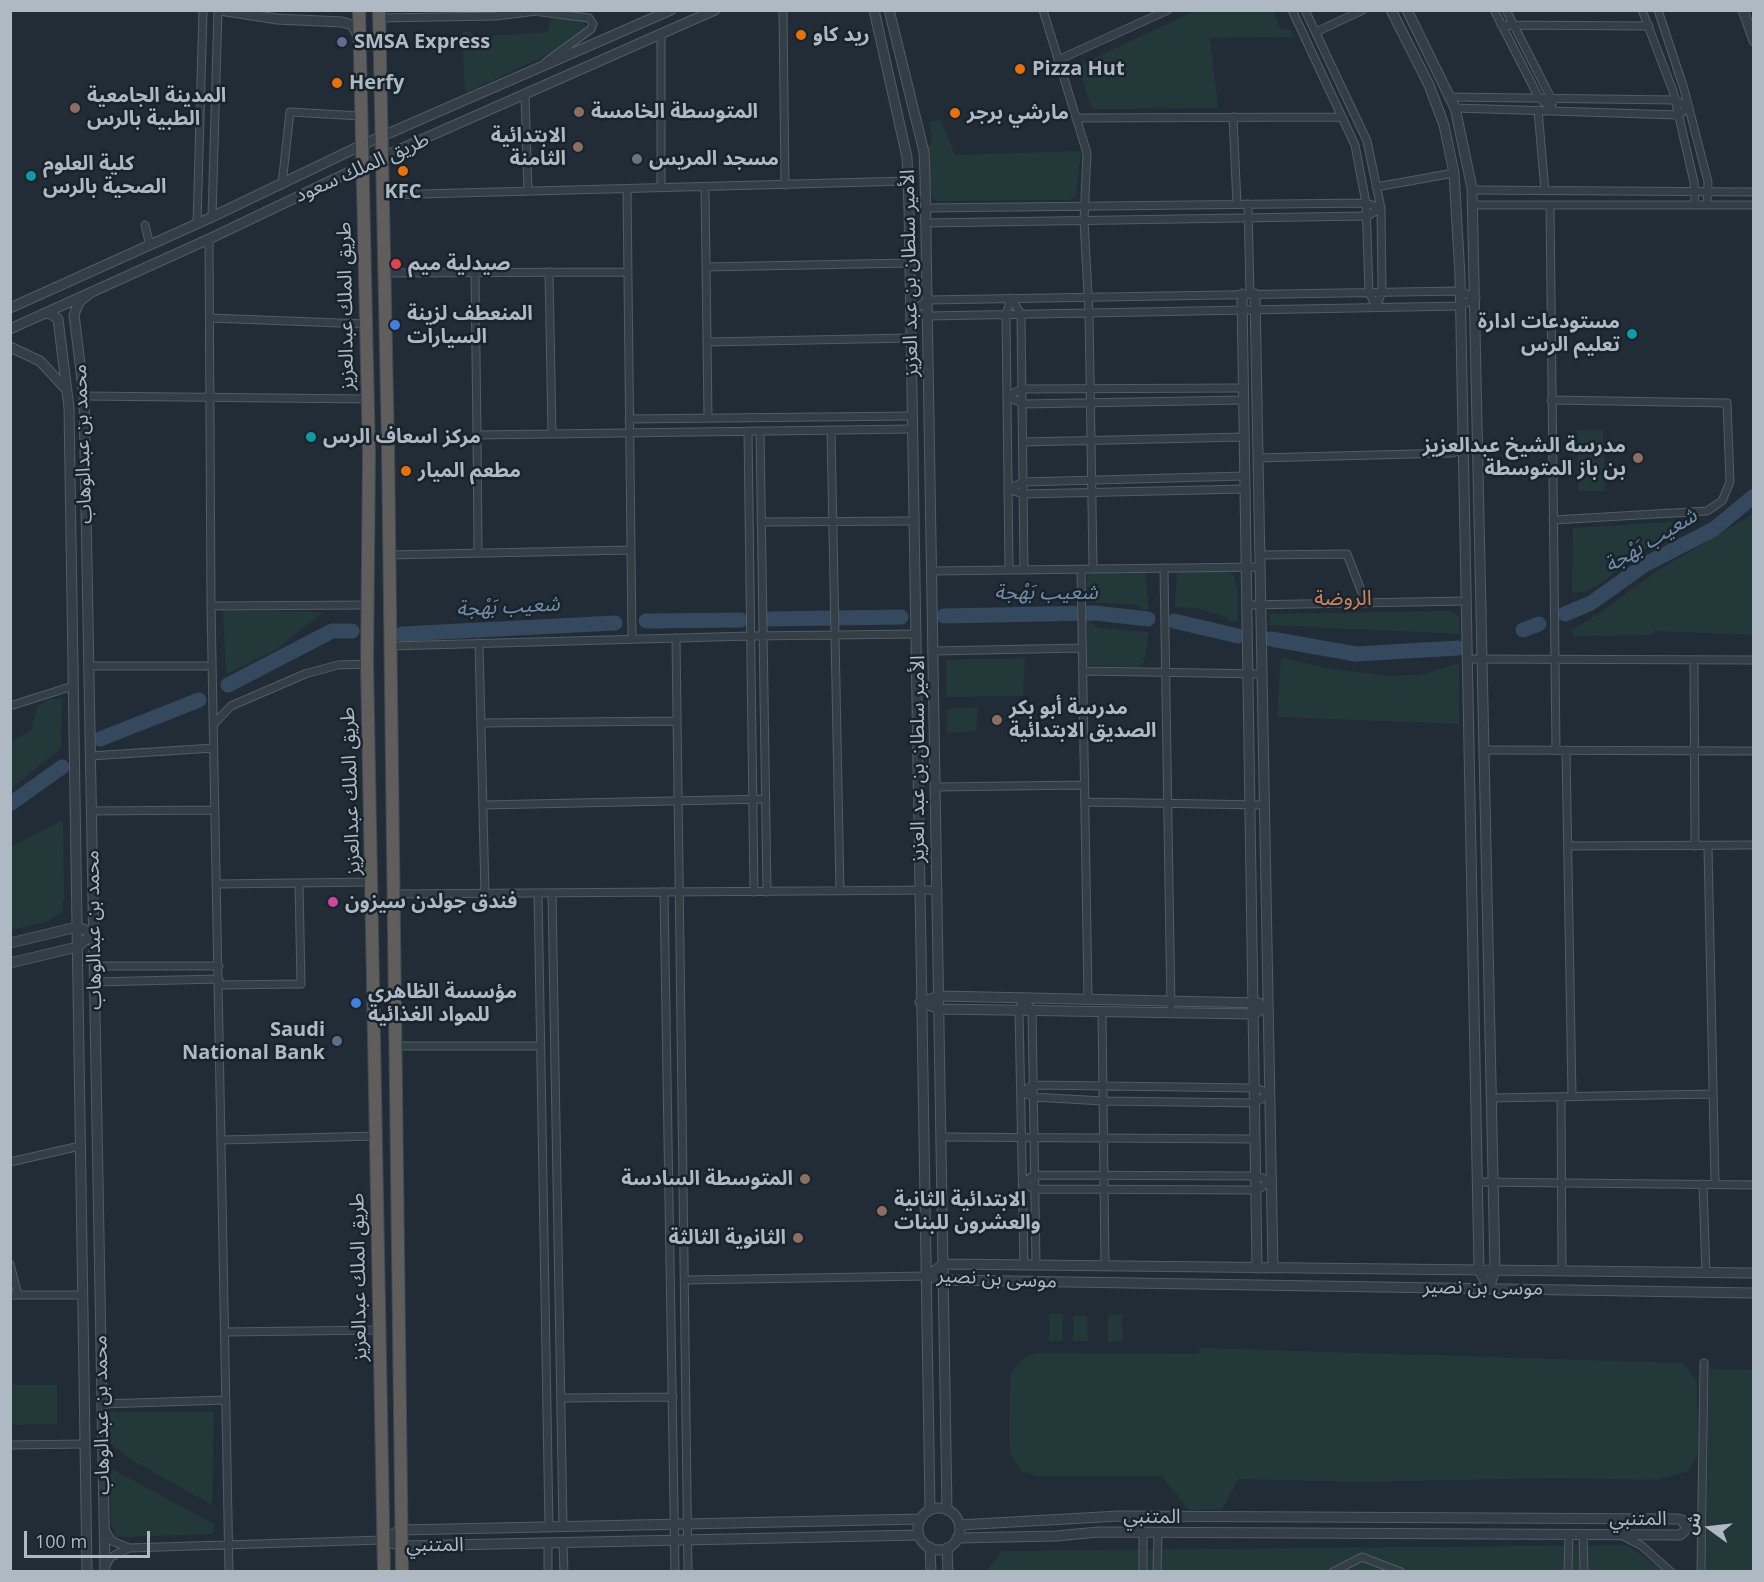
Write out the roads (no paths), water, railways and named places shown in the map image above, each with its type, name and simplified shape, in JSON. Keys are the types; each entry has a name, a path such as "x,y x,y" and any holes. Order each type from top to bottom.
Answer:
{"highway":[{"name":"طريق الملك عبدالعزيز","path":"359,10 368,399 367,664 373,882 384,1572"},
{"name":"طريق الملك عبدالعزيز","path":"380,14 402,1572"}],"street":[{"path":"197,224 203,10"},
{"path":"212,218 219,10 277,19 342,22 351,25 359,38"},
{"path":"535,12 545,10"},
{"name":"طريق الملك سعود","path":"10,308 212,218 362,145 616,36 671,10"},
{"name":"طريق الملك سعود","path":"10,329 209,240 362,166 716,10"},
{"path":"783,10 785,184"},
{"name":"الأمير سلطان بن عبد العزيز","path":"874,10 907,157 908,181 912,312 920,1002 930,1510"},
{"name":"الأمير سلطان بن عبد العزيز","path":"890,10 924,152 945,1280 947,1510"},
{"path":"1043,10 1087,153 1084,220 1089,313 1093,569"},
{"path":"1058,60 1168,10"},
{"path":"1292,10 1355,145 1366,202 1370,292 1376,307"},
{"path":"1305,10 1367,141 1381,208 1382,292 1376,307"},
{"path":"1316,32 1363,10"},
{"path":"1391,10 1429,85 1444,125 1454,173 1460,291 1479,1270 1489,1288"},
{"path":"1407,10 1455,108 1473,205 1495,1270 1489,1288"},
{"path":"1494,10 1539,98 1554,110"},
{"path":"1506,10 1552,99 1554,110"},
{"path":"1642,10 1675,100 1695,205"},
{"path":"1658,10 1689,107 1708,182 1707,205"},
{"path":"1743,10 1754,41"},
{"path":"380,14 535,12 589,18 593,24 591,29 536,70"},
{"path":"1501,26 1649,26"},
{"path":"661,188 662,34"},
{"path":"616,36 624,51"},
{"path":"525,95 528,191"},
{"path":"1451,97 1675,100 1689,107"},
{"path":"1455,108 1678,114 1689,107"},
{"path":"1538,110 1545,191"},
{"path":"282,184 290,112 361,116"},
{"path":"1233,117 1237,204"},
{"path":"1076,118 1342,117"},
{"path":"1376,187 1454,173"},
{"path":"383,195 908,181"},
{"path":"705,187 708,418"},
{"path":"627,189 632,639"},
{"path":"1472,190 1754,192"},
{"path":"926,208 1366,202 1381,208"},
{"path":"1248,204 1249,294 1243,310 1257,1268"},
{"path":"1473,205 1754,205"},
{"path":"1550,205 1556,750"},
{"path":"926,223 1367,216 1381,208"},
{"path":"145,225 150,246"},
{"path":"209,240 211,606 223,1140 229,1572"},
{"path":"706,267 910,263"},
{"path":"549,272 552,434"},
{"path":"385,273 627,272"},
{"path":"475,273 478,553"},
{"path":"912,312 928,300 1460,291 1476,297"},
{"name":"محمد بن عبدالوهاب","path":"89,294 79,302 74,315 84,396 105,1571"},
{"path":"1249,294 1256,310 1273,1268"},
{"path":"912,312 928,316 1460,306 1476,297"},
{"path":"1011,298 1021,314 1024,570"},
{"path":"1009,570 1006,315 1011,298"},
{"name":"محمد بن عبدالوهاب","path":"45,314 51,314 58,319 66,390 87,1572"},
{"path":"210,318 366,324"},
{"path":"707,342 912,338"},
{"path":"10,347 40,361 66,390"},
{"path":"1007,396 1022,389 1244,388"},
{"path":"84,396 368,399"},
{"path":"1007,396 1023,404 1244,400"},
{"path":"1551,400 1727,403 1730,482 1722,501 1707,511 1553,520"},
{"path":"629,419 913,416"},
{"path":"477,435 913,429"},
{"path":"831,430 840,891"},
{"path":"748,431 754,892"},
{"path":"760,431 767,892"},
{"path":"1023,442 1245,437"},
{"path":"1258,458 1452,453 1463,450"},
{"path":"1008,489 1023,482 1245,476"},
{"path":"1008,489 1023,494 1245,489"},
{"path":"761,522 915,521"},
{"path":"389,555 630,550"},
{"path":"1260,555 1347,554 1366,603"},
{"path":"932,571 1260,567"},
{"path":"1164,568 1171,1012"},
{"path":"1081,569 1088,998"},
{"path":"1247,604 1466,601"},
{"path":"211,606 368,605"},
{"path":"390,646 917,634"},
{"path":"676,638 688,1572"},
{"path":"479,643 485,894"},
{"path":"934,651 1082,648"},
{"path":"1467,659 1754,660"},
{"path":"1694,660 1695,846"},
{"path":"213,725 231,706 305,674 338,665 367,664"},
{"path":"89,666 212,666"},
{"path":"1083,671 1262,674"},
{"path":"10,706 73,686"},
{"path":"481,723 677,721"},
{"path":"90,756 214,748"},
{"path":"1485,750 1754,751"},
{"path":"1566,750 1572,1097"},
{"path":"936,787 1085,785"},
{"path":"483,805 765,799"},
{"path":"1085,802 1264,805"},
{"path":"91,811 215,810"},
{"path":"1568,846 1754,845"},
{"path":"1708,846 1715,1184"},
{"path":"217,884 373,882"},
{"path":"94,982 300,984 298,883"},
{"path":"393,894 938,890"},
{"path":"664,892 675,1572"},
{"path":"538,893 549,1527"},
{"path":"552,893 563,1526"},
{"path":"10,943 77,927 94,933"},
{"path":"10,963 77,947 94,933"},
{"path":"94,966 219,966"},
{"path":"920,1002 940,996 1253,1001 1268,1006"},
{"path":"1023,998 1019,1010 1024,1265"},
{"path":"1023,998 1032,1010 1036,1265"},
{"path":"920,1002 940,1009 1254,1014 1268,1006"},
{"path":"1102,1011 1105,1266"},
{"path":"396,1046 541,1046"},
{"path":"1022,1092 1033,1085 1255,1088 1270,1093"},
{"path":"1022,1092 1033,1097 1103,1101 1255,1103 1270,1093"},
{"path":"1492,1098 1713,1094"},
{"path":"1561,1097 1562,1271"},
{"path":"223,1140 376,1136"},
{"path":"942,1137 1256,1139"},
{"path":"10,1162 80,1146"},
{"path":"1023,1183 1034,1175 1256,1176 1272,1181"},
{"path":"1023,1183 1035,1189 1256,1190 1272,1181"},
{"path":"1477,1182 1754,1185"},
{"path":"1702,1184 1706,1273"},
{"path":"10,1264 14,1295 83,1294"},
{"name":"موسى بن نصير","path":"927,1276 944,1264 1754,1274"},
{"path":"686,1280 927,1276"},
{"name":"موسى بن نصير","path":"927,1276 945,1280 1754,1293"},
{"path":"226,1332 379,1330"},
{"path":"1701,1572 1704,1363"},
{"path":"561,1398 673,1397"},
{"path":"102,1404 226,1400"},
{"path":"10,1445 85,1444"},
{"path":"931,1572 930,1547 920,1536 921,1519 930,1510 947,1510 957,1519 959,1525 957,1538 947,1548 948,1572"},
{"name":"المتنبي","path":"957,1538 1056,1536 1098,1532 1680,1535 1687,1529 1682,1520 1119,1516 959,1525"},
{"name":"المتنبي","path":"383,1540 400,1530 921,1519"},
{"path":"104,1528 112,1541 129,1548 383,1540"},
{"path":"1143,1532 1143,1572"},
{"path":"1157,1572 1158,1532"},
{"path":"1568,1572 1569,1535"},
{"path":"1583,1535 1584,1572"},
{"path":"1621,1535 1642,1546 1671,1572"},
{"name":"المتنبي","path":"383,1540 401,1546 920,1536"},
{"path":"548,1544 548,1572"},
{"path":"563,1544 564,1572"},
{"path":"930,1547 947,1548"},
{"path":"105,1571 111,1557 129,1548"},
{"path":"1333,1572 1362,1557 1401,1572"}],"waterway":[{"name":"شعيب بَهْجة","path":"1565,614 1591,603 1646,564 1714,529 1754,496"},
{"name":"شعيب بَهْجة","path":"944,616 1095,613 1148,619"},
{"name":"شعيب بَهْجة","path":"770,619 901,617"},
{"name":"شعيب بَهْجة","path":"646,621 741,620"},
{"name":"شعيب بَهْجة","path":"1174,621 1238,636"},
{"name":"شعيب بَهْجة","path":"402,634 615,623"},
{"name":"شعيب بَهْجة","path":"1523,630 1539,624"},
{"name":"شعيب بَهْجة","path":"228,685 332,631 352,631"},
{"name":"شعيب بَهْجة","path":"1271,639 1356,654 1458,648"},
{"name":"شعيب بَهْجة","path":"100,739 199,700"},
{"name":"شعيب بَهْجة","path":"10,804 62,767"}],"place":[{"name":"ريد كاو","path":"801,35"},
{"name":"SMSA Express","path":"342,42"},
{"name":"Pizza Hut","path":"1020,69"},
{"name":"Herfy","path":"337,83"},
{"name":"المدينة الجامعية الطبية بالرس","path":"75,108"},
{"name":"المتوسطة الخامسة","path":"579,112"},
{"name":"مارشي برجر","path":"955,113"},
{"name":"الابتدائية الثامنة","path":"578,147"},
{"name":"مسجد المريس","path":"637,159"},
{"name":"KFC","path":"403,171"},
{"name":"كلية العلوم الصحية بالرس","path":"31,176"},
{"name":"صيدلية ميم","path":"396,264"},
{"name":"المنعطف لزينة السيارات","path":"395,325"},
{"name":"مستودعات ادارة تعليم الرس","path":"1632,334"},
{"name":"مركز اسعاف الرس","path":"311,437"},
{"name":"مدرسة الشيخ عبدالعزيز بن باز المتوسطة","path":"1638,458"},
{"name":"مطعم الميار","path":"406,471"},
{"name":"مدرسة أبو بكر الصديق الابتدائية","path":"997,720"},
{"name":"فندق جولدن سيزون","path":"333,902"},
{"name":"مؤسسة الظاهري للمواد الغذائية","path":"356,1003"},
{"name":"Saudi National Bank","path":"337,1041"},
{"name":"المتوسطة السادسة","path":"805,1179"},
{"name":"الابتدائية الثانية والعشرون للبنات","path":"882,1211"},
{"name":"الثانوية الثالثة","path":"798,1238"}],"district":[{"name":"الروضة","path":"1343,599"}]}
